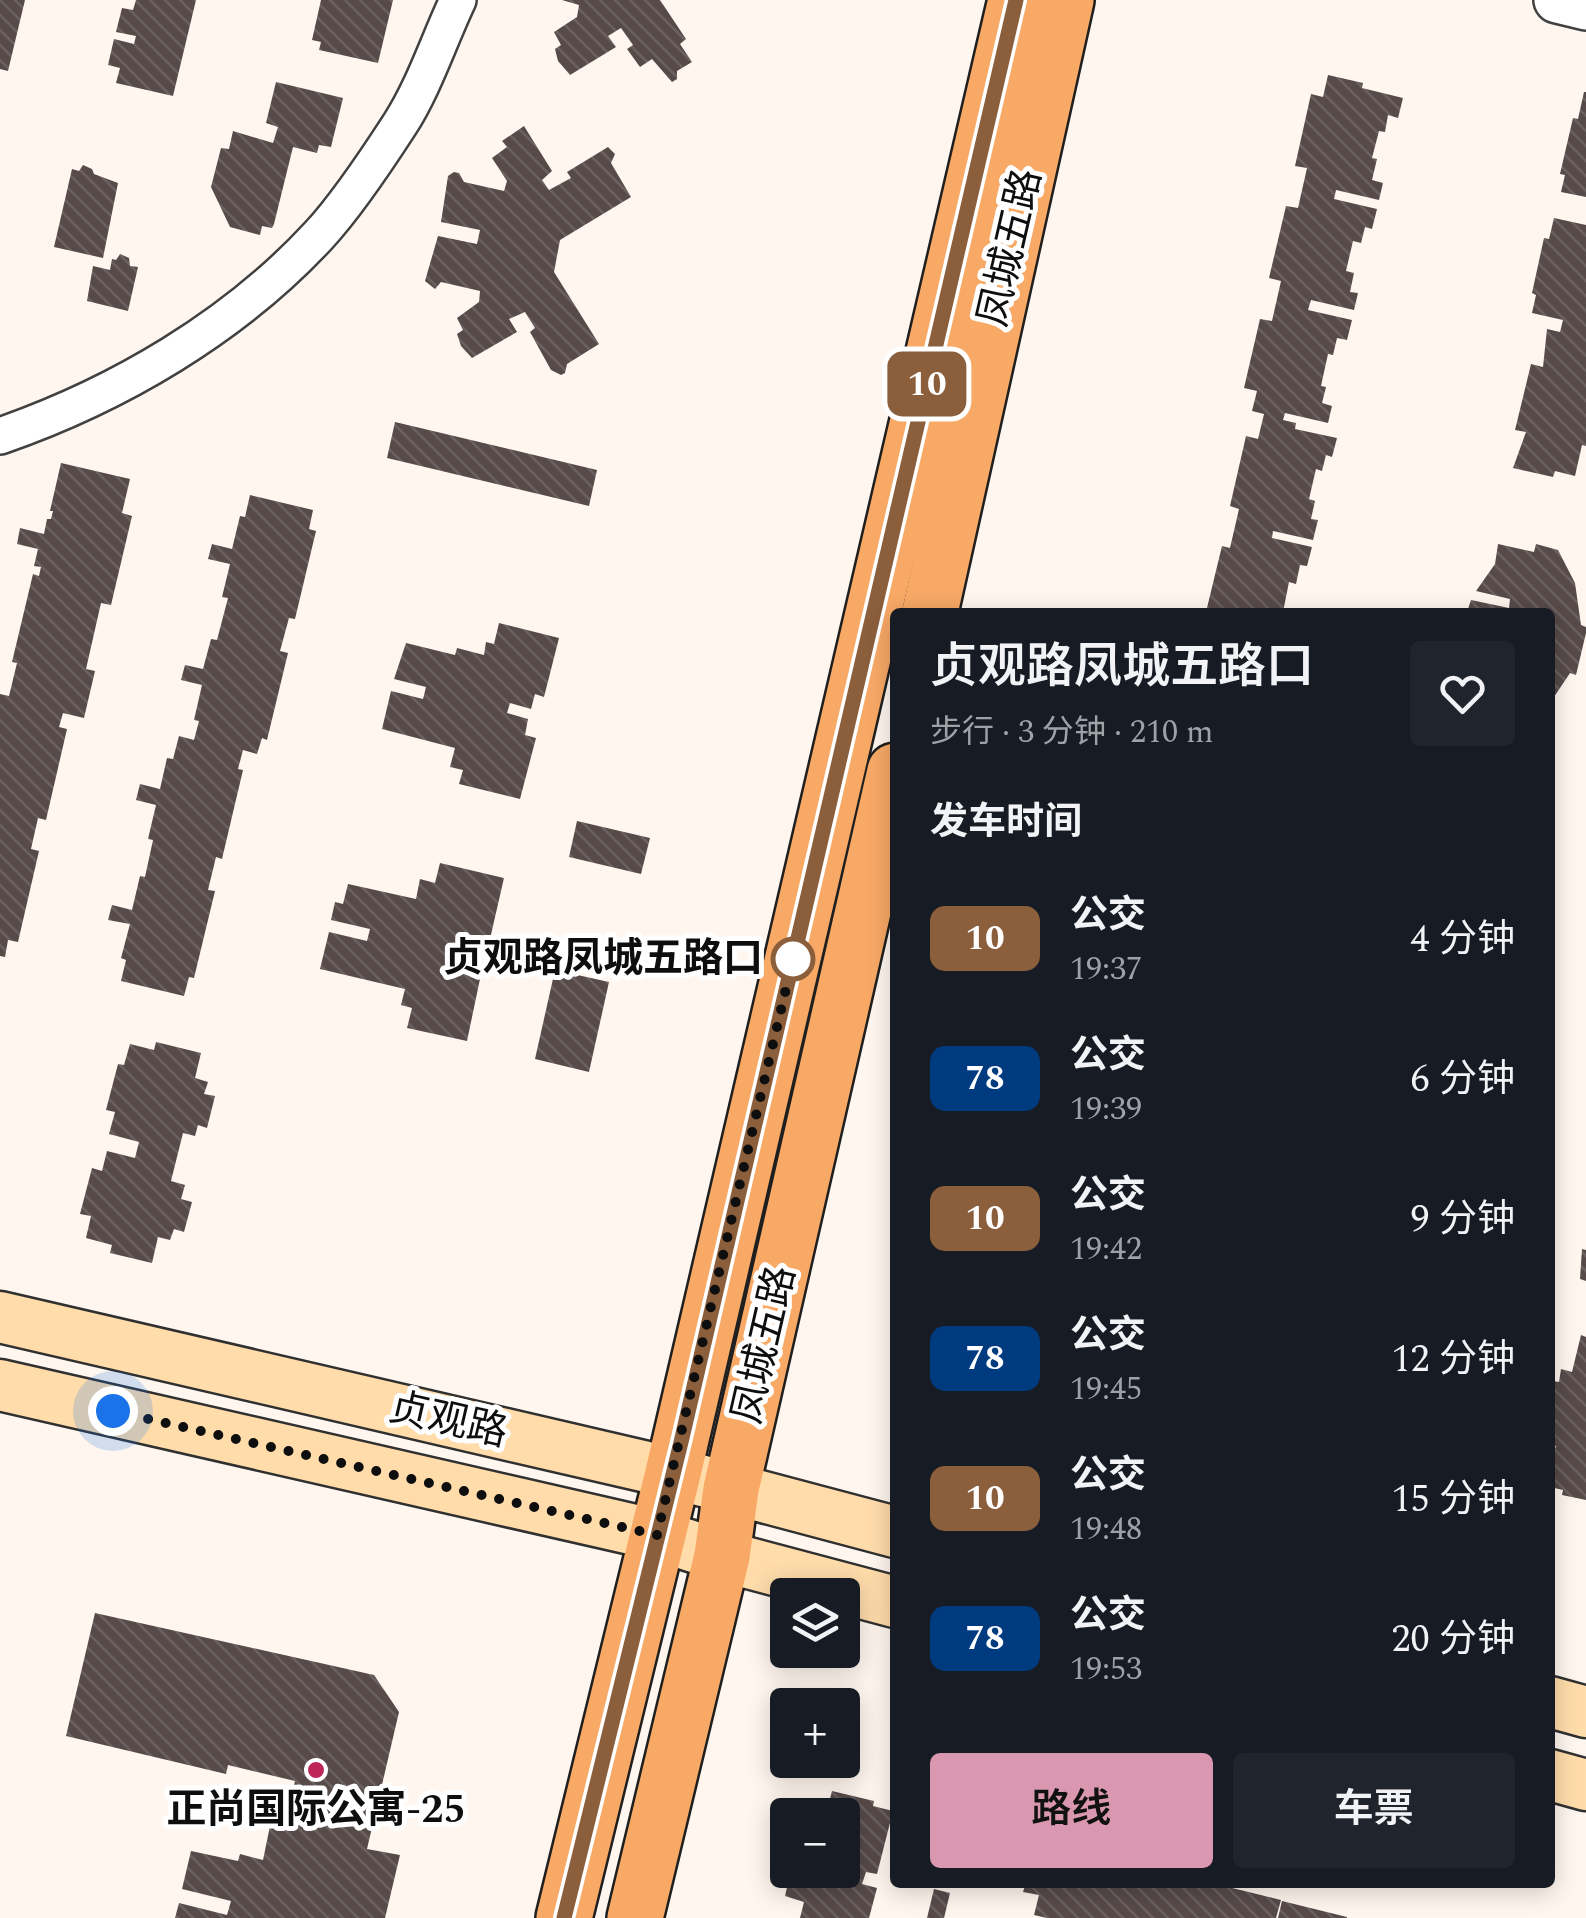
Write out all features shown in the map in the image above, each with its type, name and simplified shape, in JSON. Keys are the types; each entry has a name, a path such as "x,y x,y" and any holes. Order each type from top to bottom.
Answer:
{"main road":[{"name":"凤城五路","path":"564,1918 673,1473 1016,0"},
{"name":"凤城五路","path":"931,608 1066,0"},
{"name":"凤城五路","path":"634,1918 722,1556 731,1489 890,794"},
{"name":"贞观路","path":"0,1317 673,1473 890,1531"},
{"name":"贞观路","path":"0,1386 657,1535 890,1601"},
{"path":"1555,1703 1586,1712"},
{"path":"1555,1776 1586,1785"}],"street":[{"path":"0,436 53,418 142,371 238,311 321,234 402,121 458,0"},
{"path":"1557,0 1586,7"}],"building":[{"path":"0,0 25,0 8,71 0,69"},
{"path":"136,0 196,0 173,96 116,83 120,68 108,65 114,39 134,44 136,36 116,32 122,8 133,10"},
{"path":"321,0 393,0 378,63 319,50 321,42 312,40"},
{"path":"562,0 660,0 686,39 680,44 692,62 677,71 677,79 672,82 652,59 640,67 627,49 633,45 621,28 608,36 616,47 570,75 558,61 555,49 561,45 554,32 577,17 579,5"},
{"path":"1328,75 1403,98 1398,118 1388,115 1385,132 1379,131 1372,158 1377,159 1372,180 1383,183 1379,200 1336,190 1334,199 1377,209 1372,229 1365,227 1361,243 1353,241 1346,271 1354,273 1350,292 1358,293 1354,310 1311,300 1308,310 1352,320 1347,340 1337,338 1333,355 1328,354 1321,386 1326,387 1322,403 1332,406 1328,423 1285,413 1283,420 1296,423 1295,429 1337,438 1332,457 1326,455 1322,471 1316,469 1309,499 1315,501 1311,519 1318,520 1313,540 1273,531 1272,538 1312,547 1307,566 1300,565 1296,584 1289,582 1284,608 1207,608 1222,546 1230,548 1239,509 1230,506 1246,436 1258,439 1264,414 1252,411 1257,391 1244,388 1260,319 1272,321 1281,281 1269,278 1286,206 1298,208 1307,168 1295,166 1311,94 1323,97"},
{"path":"276,82 343,98 331,147 319,145 317,153 293,147 274,224 272,228 262,226 260,235 230,227 211,187 221,148 229,149 233,131 273,143 278,127 266,123"},
{"path":"1584,92 1586,197 1561,192 1565,175 1560,174 1573,118 1578,119"},
{"path":"524,126 552,171 542,180 549,190 571,178 567,172 608,147 615,154 611,163 631,197 560,240 554,272 599,344 567,364 561,375 551,370 530,332 535,328 525,312 509,319 517,332 472,358 461,346 457,334 463,330 457,318 479,302 480,291 441,282 435,289 425,281 438,236 477,244 480,230 441,222 448,176 459,173 464,182 504,191 507,181 492,158 507,147 502,141"},
{"path":"83,165 118,183 103,258 54,247 72,169 79,171"},
{"path":"1554,218 1586,225 1586,446 1582,445 1575,476 1555,471 1553,477 1513,468 1526,432 1515,430 1531,364 1543,367 1547,329 1560,332 1563,320 1532,313 1536,295 1532,293 1544,238 1549,239"},
{"path":"120,254 129,258 130,266 138,267 128,311 87,301 93,266 110,270 112,259"},
{"path":"395,422 597,470 589,506 387,458"},
{"path":"61,463 130,479 122,513 132,516 111,605 101,603 86,669 95,671 84,718 63,713 59,727 67,729 46,820 38,818 31,849 39,851 18,942 8,940 5,957 0,956 0,694 9,696 17,663 12,662 33,574 39,576 41,567 34,566 38,549 17,544 20,528 44,534 53,511"},
{"path":"250,495 313,510 309,529 316,531 295,619 289,618 280,651 288,653 267,740 262,738 257,754 243,750 238,769 243,770 222,859 216,857 208,890 215,891 194,978 189,977 184,996 121,981 126,960 121,958 130,924 108,920 112,905 132,910 140,876 145,877 156,805 136,800 140,784 160,789 167,758 173,759 179,736 194,740 202,685 181,680 185,665 203,669 211,639 217,640 228,598 222,597 230,564 208,559 212,544 232,549"},
{"path":"1498,544 1534,552 1536,544 1558,550 1575,583 1581,625 1586,627 1586,633 1576,675 1570,673 1555,696 1555,608 1509,608 1510,599 1476,591 1495,564"},
{"path":"1471,600 1509,608 1468,608"},
{"path":"499,623 559,638 544,697 535,694 531,709 510,703 507,713 528,719 525,735 536,738 520,799 459,784 463,770 450,767 455,748 382,729 391,691 423,699 426,687 394,679 406,643 455,655 457,648 484,655 486,642 494,644"},
{"path":"577,821 650,838 641,874 569,857"},
{"path":"440,863 504,878 490,939 478,936 475,951 457,947 454,959 473,963 470,977 480,979 467,1041 407,1028 412,1008 401,1005 405,989 320,969 329,932 367,941 370,929 331,920 335,902 343,904 348,884 416,899 420,879 435,883"},
{"path":"555,970 609,982 589,1072 535,1059"},
{"path":"156,1042 201,1053 195,1078 208,1082 204,1094 215,1096 207,1128 198,1125 195,1136 183,1133 171,1181 185,1185 181,1199 192,1202 184,1232 174,1229 170,1240 158,1237 152,1263 110,1253 112,1245 86,1238 91,1216 80,1214 92,1168 102,1171 107,1151 135,1158 139,1142 109,1134 115,1112 106,1110 118,1064 124,1065 130,1044 154,1050"},
{"path":"1582,1249 1586,1250 1586,1281 1580,1279"},
{"path":"1581,1335 1586,1337 1586,1500 1562,1495 1563,1490 1555,1488 1555,1381 1559,1382 1561,1369 1572,1372"},
{"name":"正尚国际公寓-25","path":"95,1613 374,1675 399,1712 367,1849 400,1855 385,1918 175,1918 179,1903 227,1915 231,1901 182,1889 191,1851 238,1861 240,1854 263,1860 270,1826 284,1829 295,1781 228,1765 226,1774 66,1736"},
{"path":"832,1791 874,1801 873,1806 890,1810 877,1874 866,1872 862,1884 877,1888 869,1918 800,1918 804,1902 785,1896 787,1888 860,1888 860,1798 830,1798"},
{"path":"1024,1888 1232,1888 1281,1900 1276,1918 1047,1918 1034,1915 1039,1895 1023,1892"},
{"path":"934,1889 950,1893 944,1918 927,1918"},
{"path":"1282,1901 1347,1917 1347,1918 1278,1918"}],"bus line":[{"name":"10","path":"564,1918 682,1438 1016,0"}],"place":[{"name":"贞观路凤城五路口","path":"793,959"},
{"name":"正尚国际公寓-25","path":"316,1770"}],"route":[{"path":"113,1411 657,1535 793,959"}]}
